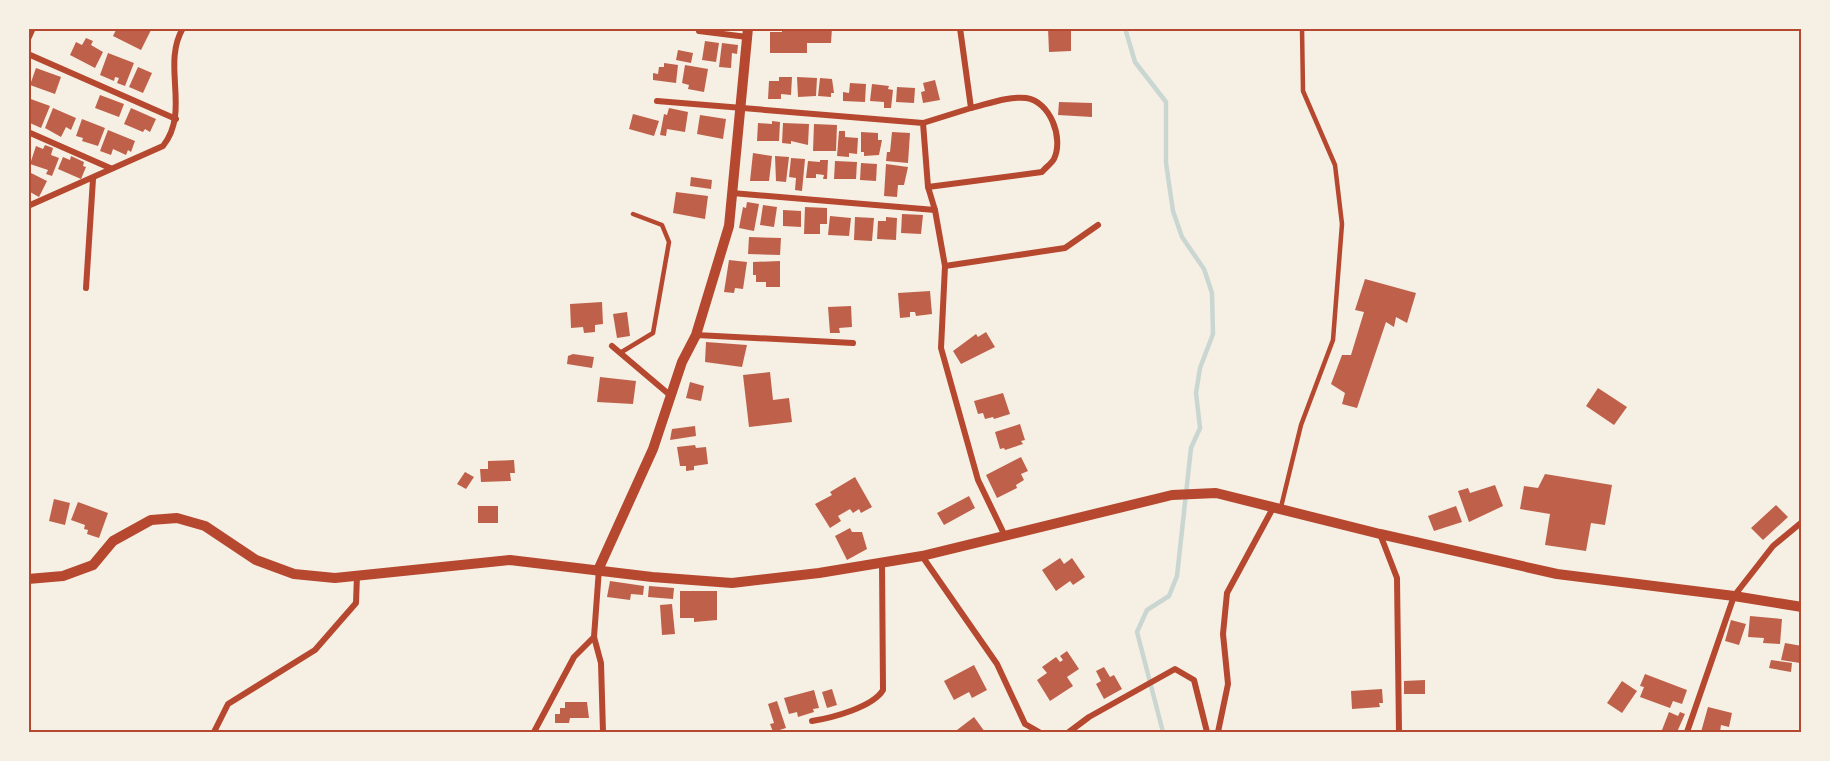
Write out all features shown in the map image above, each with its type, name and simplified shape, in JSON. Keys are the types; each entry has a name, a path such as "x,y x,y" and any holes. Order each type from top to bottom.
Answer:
{"street":[{"path":"28,39 33,28"},
{"path":"28,206 163,146 173,134 176,119 173,56 183,28"},
{"path":"960,28 971,108"},
{"path":"603,732 601,663 594,637 599,568 653,449 682,362 696,335 729,226 747,33 699,31"},
{"path":"28,54 176,119"},
{"path":"657,101 923,123 1002,100 1026,98 1038,102 1053,118 1056,140 1054,159 1042,172 928,187"},
{"path":"923,123 928,187 935,210 945,266 941,348 978,480 1005,536"},
{"path":"28,132 110,168"},
{"path":"86,288 93,179"},
{"path":"732,193 935,210"},
{"path":"945,266 1065,248 1098,225"},
{"path":"696,335 853,343"},
{"path":"612,346 671,396"},
{"path":"28,579 63,576 93,565 113,541 151,520 177,518 205,526 256,560 294,574 335,578 510,560 599,568 652,577 732,583 922,556 1172,495 1216,493 1380,534 1557,574 1734,596 1802,607"},
{"path":"1218,732 1228,684 1223,634 1227,593 1276,509"},
{"path":"1687,732 1734,596 1773,546 1802,522"},
{"path":"1380,534 1397,578 1399,732"},
{"path":"922,556 997,664 1025,724 1039,732"},
{"path":"812,721 832,718 878,698 883,690 882,563"},
{"path":"214,732 228,704 315,650 356,603 357,575"},
{"path":"534,732 574,657 594,637"},
{"path":"1069,732 1089,717 1131,696 1175,669 1194,680 1207,732"}],"lane":[{"path":"1276,509 1301,425 1334,340 1341,224 1335,165 1303,91 1302,28"},
{"path":"620,353 653,333 669,243 662,225 633,214"}],"building":[{"path":"117,28 148,28 151,30 141,50 113,36"},
{"path":"782,28 832,28 831,43 807,43 807,53 770,53 770,32 782,32"},
{"path":"1048,28 1071,29 1071,51 1049,52"},
{"path":"86,38 93,41 91,45 103,52 95,68 70,55 76,42 82,45"},
{"path":"705,41 719,43 716,62 702,60"},
{"path":"722,43 738,45 737,54 732,53 731,68 719,67"},
{"path":"678,50 693,53 691,63 676,60"},
{"path":"108,53 134,63 125,86 117,83 119,78 115,77 114,81 100,75"},
{"path":"664,63 678,65 676,83 653,80 653,73 658,74 659,67 664,67"},
{"path":"685,65 708,69 704,92 688,89 689,85 682,83"},
{"path":"138,67 152,73 143,93 129,87"},
{"path":"36,68 61,77 55,94 30,85"},
{"path":"779,77 792,77 791,95 781,94 781,99 768,99 769,81 779,81"},
{"path":"797,77 817,78 816,96 798,97"},
{"path":"820,78 832,79 834,93 831,93 831,97 818,96"},
{"path":"935,80 940,100 923,103 921,92 925,91 923,83"},
{"path":"850,83 866,84 865,102 843,101 843,92 849,93"},
{"path":"872,84 889,86 888,89 893,90 891,108 884,108 884,102 870,101"},
{"path":"897,87 915,88 914,103 896,102"},
{"path":"100,95 124,104 119,117 95,108"},
{"path":"28,98 50,106 41,128 30,123"},
{"path":"1059,102 1092,103 1092,117 1058,115"},
{"path":"53,108 76,118 71,130 66,127 61,137 45,128"},
{"path":"131,108 156,119 150,132 145,129 143,132 124,124"},
{"path":"669,108 688,112 685,132 667,129 666,136 660,135 664,114 667,115"},
{"path":"633,114 659,121 654,136 629,129"},
{"path":"700,115 726,119 723,139 697,134"},
{"path":"82,119 105,128 98,146 82,141 83,138 76,136"},
{"path":"772,121 780,122 779,141 757,141 758,123 772,124"},
{"path":"783,123 809,124 808,145 791,141 791,144 782,143"},
{"path":"814,124 837,125 836,151 813,151"},
{"path":"108,130 135,141 131,152 128,150 126,155 113,149 111,155 100,151"},
{"path":"839,131 845,131 845,137 858,138 857,154 849,153 849,157 837,156"},
{"path":"861,132 878,133 878,140 882,140 879,155 864,156 864,152 861,152"},
{"path":"892,132 910,133 908,163 886,161 887,152 890,152"},
{"path":"45,145 53,148 51,155 59,158 52,176 46,174 48,170 30,164 36,146 43,149"},
{"path":"753,153 772,156 769,181 750,181"},
{"path":"71,156 84,162 83,166 86,167 81,179 58,169 63,157 70,160"},
{"path":"775,156 789,157 786,182 776,181"},
{"path":"791,158 805,159 802,191 795,190 796,178 789,177"},
{"path":"820,160 828,160 827,179 823,179 824,175 816,174 816,178 806,178 808,161 820,162"},
{"path":"835,161 857,162 856,179 834,179"},
{"path":"861,163 877,164 876,181 860,180"},
{"path":"886,164 908,167 904,185 898,185 897,197 884,196"},
{"path":"29,172 47,181 39,197 30,192 28,196"},
{"path":"691,177 712,180 711,189 690,186"},
{"path":"676,192 708,196 705,219 673,213"},
{"path":"747,202 759,204 754,231 739,228 743,207 746,208"},
{"path":"763,205 777,207 774,227 760,225"},
{"path":"805,207 827,208 827,224 820,224 820,234 804,234"},
{"path":"783,210 801,211 801,227 783,226"},
{"path":"902,214 923,215 921,234 901,233"},
{"path":"830,216 851,218 849,236 828,235"},
{"path":"855,217 874,218 872,241 854,240"},
{"path":"886,217 897,218 896,240 877,239 878,221 886,221"},
{"path":"749,237 781,238 780,255 748,254"},
{"path":"729,260 747,262 743,289 735,288 734,293 724,292"},
{"path":"780,261 780,287 766,287 766,282 756,282 756,275 753,275 753,262"},
{"path":"1365,279 1416,293 1407,323 1396,317 1394,327 1386,322 1357,408 1342,404 1345,393 1331,384 1342,355 1351,355 1364,312 1355,310"},
{"path":"930,291 932,314 916,316 915,312 910,312 910,317 900,318 898,293"},
{"path":"602,302 603,324 595,325 595,332 584,333 583,327 571,328 570,304"},
{"path":"851,306 852,327 839,328 840,333 830,333 828,307"},
{"path":"627,312 630,336 617,338 613,314"},
{"path":"986,332 995,347 961,364 953,351 976,334 978,337"},
{"path":"706,342 747,345 742,367 705,362"},
{"path":"573,354 594,357 592,368 567,364 568,356"},
{"path":"770,372 773,400 789,398 792,422 749,427 743,375"},
{"path":"600,377 636,381 633,404 597,402"},
{"path":"690,382 704,386 701,401 686,398"},
{"path":"1598,388 1627,407 1614,425 1586,406"},
{"path":"1003,393 1010,414 985,419 983,413 978,414 974,401"},
{"path":"1020,424 1025,440 1021,441 1023,444 1005,450 1000,449 995,432"},
{"path":"695,426 696,436 670,440 672,429"},
{"path":"695,445 696,448 706,447 708,464 694,466 694,470 686,471 686,466 680,466 677,447"},
{"path":"1021,457 1028,471 1021,474 1024,480 1016,485 1017,488 997,498 986,475"},
{"path":"514,460 515,473 510,473 511,481 481,482 480,469 488,469 488,461"},
{"path":"465,472 474,477 466,489 457,484"},
{"path":"1545,474 1612,485 1605,525 1591,523 1586,551 1545,545 1550,514 1520,509 1524,486 1538,488"},
{"path":"855,477 872,507 861,513 859,509 853,513 850,509 838,516 841,521 830,528 815,504 832,495 830,492"},
{"path":"1495,485 1503,506 1469,522 1458,491 1468,488 1470,493"},
{"path":"969,496 975,508 944,525 937,513"},
{"path":"54,499 70,503 65,525 49,521"},
{"path":"78,502 108,513 99,538 87,534 88,530 84,529 85,525 71,520"},
{"path":"1776,505 1788,517 1763,540 1751,528"},
{"path":"478,506 498,506 498,523 478,523"},
{"path":"1456,506 1462,522 1434,531 1428,516"},
{"path":"850,528 852,532 862,532 867,549 847,560 835,536"},
{"path":"1060,558 1064,564 1072,558 1085,577 1073,585 1070,581 1056,591 1042,570"},
{"path":"610,581 644,586 643,595 631,594 630,600 607,597"},
{"path":"649,586 674,588 673,599 648,597"},
{"path":"680,591 717,591 717,620 694,622 694,618 680,618"},
{"path":"672,604 675,634 662,635 660,605"},
{"path":"1750,616 1782,619 1780,644 1763,643 1764,638 1748,637"},
{"path":"1731,620 1746,624 1739,645 1725,641"},
{"path":"1785,643 1802,646 1800,663 1781,660"},
{"path":"1067,651 1079,669 1067,677 1073,686 1050,701 1037,680 1047,673 1042,667 1056,657 1060,662 1063,660 1060,656"},
{"path":"1771,660 1792,663 1791,672 1769,668"},
{"path":"974,665 987,690 972,698 969,692 954,700 944,681"},
{"path":"1104,667 1110,677 1114,675 1122,689 1104,699 1096,684 1101,681 1096,671"},
{"path":"1645,674 1687,690 1682,704 1673,701 1670,708 1640,697 1644,687 1640,686"},
{"path":"1425,680 1425,694 1404,694 1404,681"},
{"path":"1622,681 1637,691 1622,713 1607,703"},
{"path":"832,689 837,705 827,708 822,692"},
{"path":"1382,689 1383,703 1379,703 1380,707 1352,709 1351,691"},
{"path":"814,690 819,708 798,717 797,712 789,714 784,698"},
{"path":"777,701 786,728 773,732 770,724 774,723 768,704"},
{"path":"565,702 587,702 589,718 570,718 569,723 555,723 555,714 560,714 560,708 565,708"},
{"path":"1708,707 1732,713 1729,727 1721,725 1720,732 1701,732"},
{"path":"1669,712 1678,716 1680,712 1685,714 1677,732 1662,730"},
{"path":"974,717 985,732 959,732 957,730"}],"waterway":[{"path":"1125,28 1135,62 1166,102 1166,163 1173,211 1182,237 1204,269 1212,293 1213,334 1200,368 1196,393 1200,428 1191,448 1177,576 1169,596 1147,610 1137,632 1163,732"}]}
